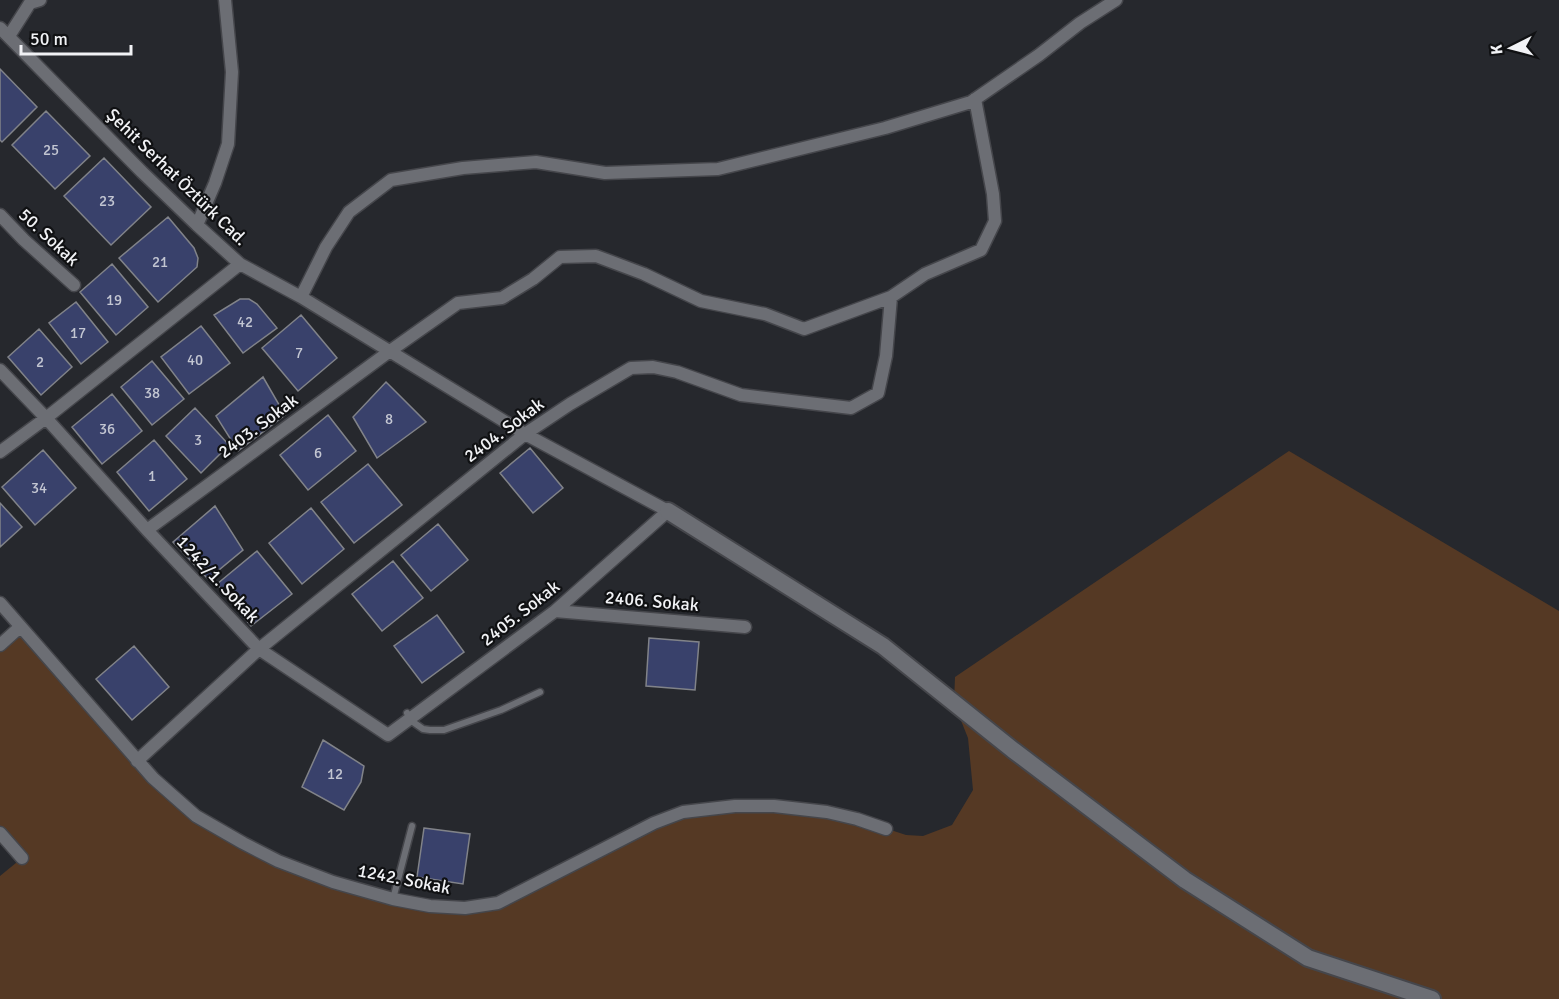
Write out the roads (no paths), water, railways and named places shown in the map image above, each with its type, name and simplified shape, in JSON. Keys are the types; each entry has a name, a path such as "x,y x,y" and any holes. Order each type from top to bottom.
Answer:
{"street":[{"path":"5,32 30,3 40,0"},
{"path":"197,225 228,144 232,72 225,0"},
{"path":"301,297 326,247 350,212 391,180 463,168 536,162 605,173 717,169 885,128 970,102 1116,0"},
{"name":"Şehit Serhat Öztürk Cad.","path":"0,452 240,264 142,172 5,32"},
{"name":"2403. Sokak","path":"147,530 458,303 502,298 533,279 560,257 596,256 644,274 701,301 765,314 804,329 891,297 925,274 981,250 995,221 993,194 975,99"},
{"name":"50. Sokak","path":"0,216 74,285"},
{"path":"240,264 301,297 525,434 668,511 883,646 1013,750 1185,880 1308,958 1432,999"},
{"name":"2404. Sokak","path":"137,760 259,650 525,434 570,404 631,368 653,367 669,370 741,395 851,408 878,393 886,356 891,297"},
{"name":"1242/1. Sokak","path":"0,370 259,650 388,735"},
{"name":"2405. Sokak","path":"388,735 555,611 668,511"},
{"name":"1242. Sokak","path":"0,603 153,778 196,816 278,861 333,882 393,899 430,906 465,908 498,903 654,823 683,812 735,806 774,806 827,812 886,829"},
{"name":"2406. Sokak","path":"555,611 745,627"},
{"path":"0,645 20,627"},
{"path":"0,833 22,858"}],"lane":[{"path":"407,713 413,723 423,729 444,730 501,710 540,692"},
{"path":"393,899 412,826"}]}
